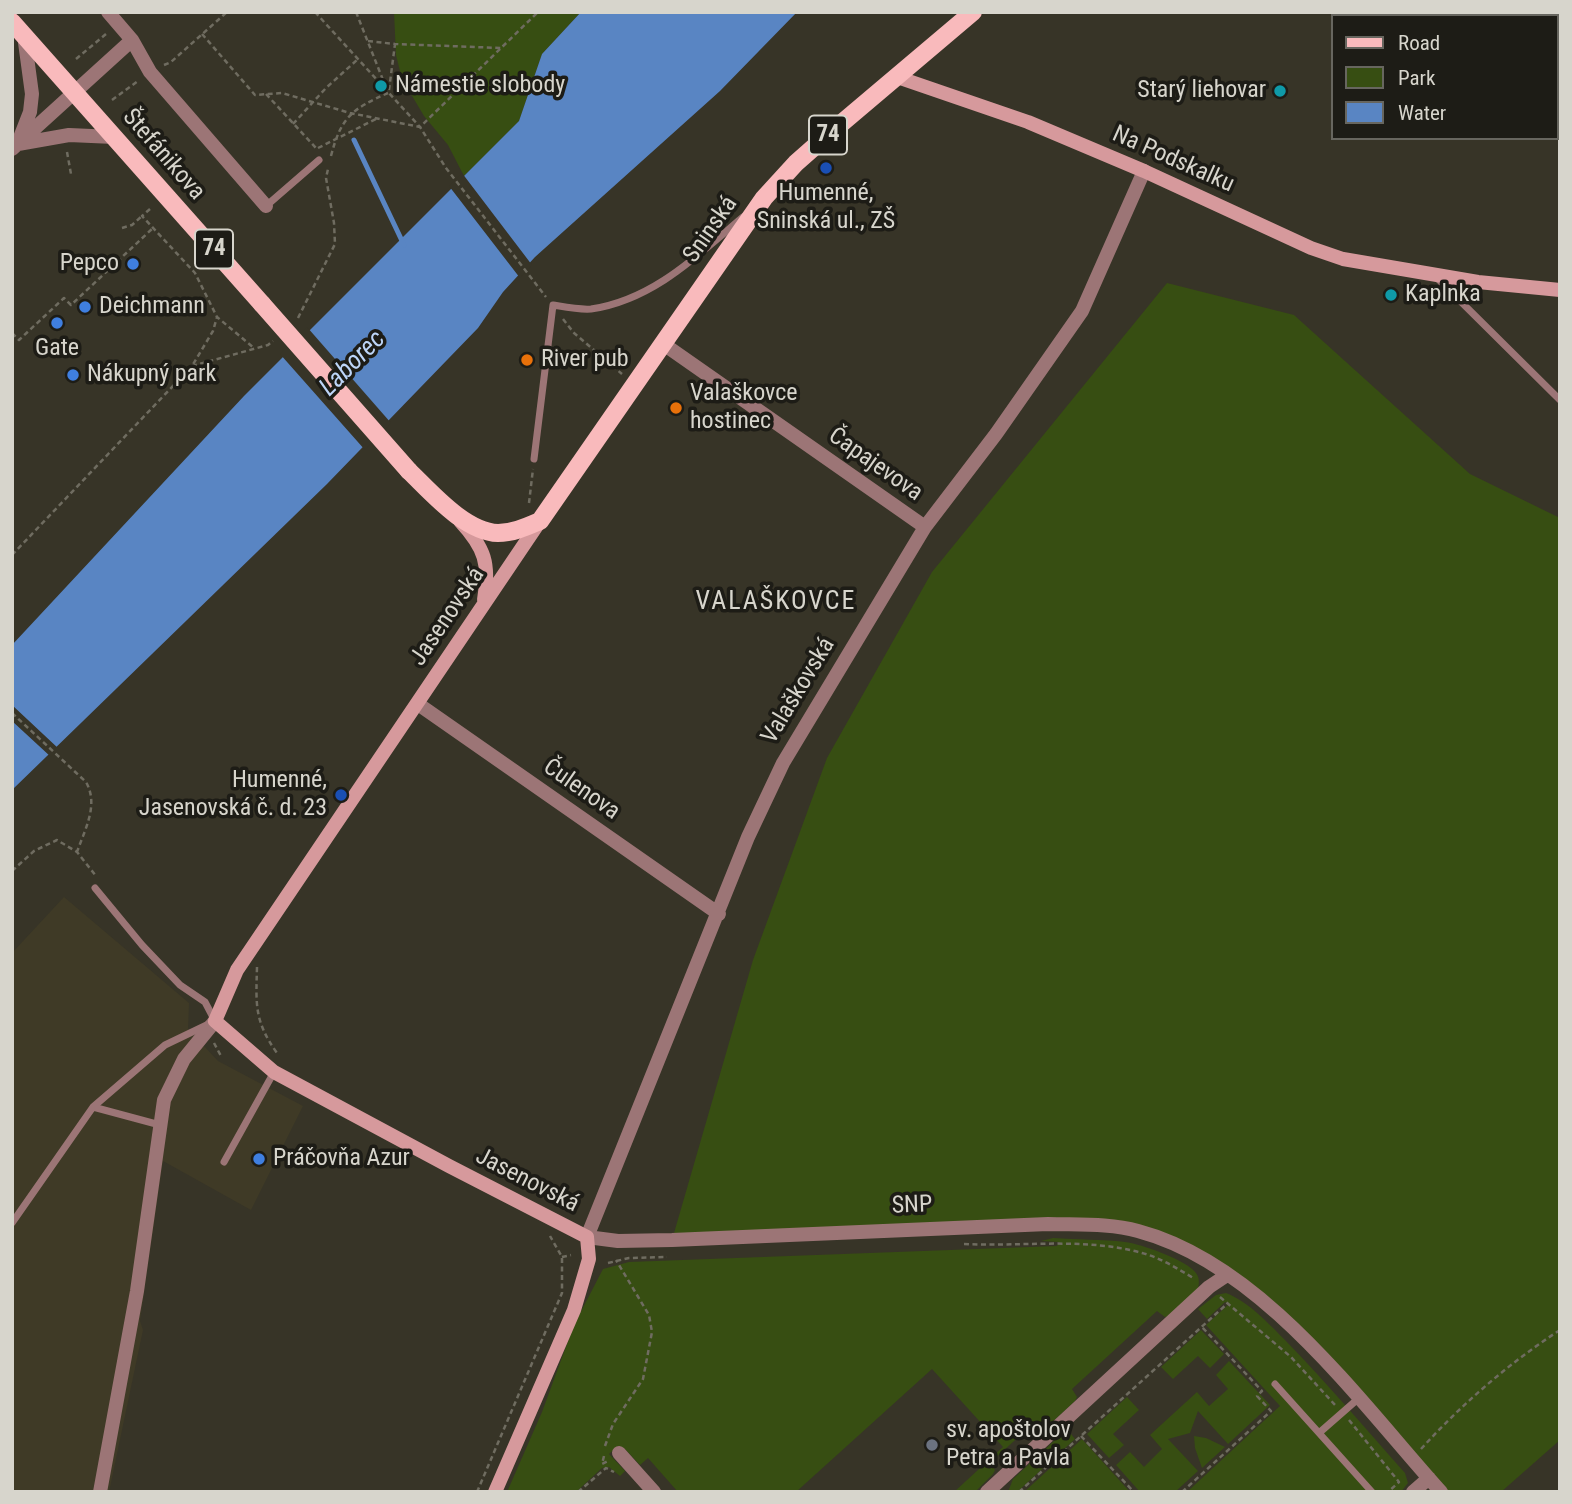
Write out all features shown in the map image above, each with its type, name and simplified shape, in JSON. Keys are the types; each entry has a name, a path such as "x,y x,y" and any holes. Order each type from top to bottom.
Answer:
{"main road":[{"name":"Sninská","path":"540,521 764,198 796,163 973,12"},
{"name":"Štefánikova","path":"18,29 409,471 447,508"},
{"name":"74","path":"447,508 484,531 496,533 521,529 540,521"}],"street":[{"path":"108,12 132,40 150,72 266,206"},
{"path":"15,147 30,112 32,94 18,29"},
{"path":"15,147 132,40"},
{"name":"Na Podskalku","path":"897,77 1028,122 1144,171 1311,248 1343,259 1518,288 1560,290"},
{"path":"15,147 69,135 114,137"},
{"name":"Valaškovská","path":"587,1237 748,837 783,763 925,527 996,435 1082,311 1144,171"},
{"name":"Čapajevova","path":"662,344 925,527"},
{"path":"447,508 472,534 485,557 488,580 483,605"},
{"name":"Jasenovská","path":"100,1492 137,1291 164,1101 184,1059 215,1021 237,971 540,521"},
{"name":"Čulenova","path":"418,704 719,914"},
{"name":"Jasenovská","path":"215,1021 274,1072 587,1237 589,1259 574,1310 495,1492"},
{"name":"SNP","path":"587,1237 618,1241 672,1240 1048,1224 1135,1230 1181,1245 1264,1302 1300,1335 1359,1398 1441,1492"},
{"path":"987,1492 1209,1287 1227,1275"},
{"path":"619,1453 654,1492"},
{"path":"1413,1492 1429,1478"}],"lane":[{"path":"266,206 319,160"},
{"path":"534,459 553,305 589,309 629,300 678,271 764,198"},
{"path":"1433,274 1560,400"},
{"path":"12,1223 93,1107 165,1045 215,1021 205,1002 180,985 142,945 96,888"},
{"path":"224,1162 274,1072"},
{"path":"93,1107 160,1125"},
{"path":"1275,1384 1372,1492"},
{"path":"1320,1433 1359,1398"}],"path":[{"path":"112,100 150,72 172,62 227,12"},
{"path":"314,12 420,127 446,168 541,292"},
{"path":"356,12 388,93"},
{"path":"420,127 538,12"},
{"path":"76,59 110,31"},
{"path":"202,34 255,95 282,93 350,113 420,127"},
{"path":"368,41 500,48"},
{"path":"388,93 395,44"},
{"path":"293,124 326,88 358,59"},
{"path":"335,244 326,178 335,139 350,113 388,93"},
{"path":"266,94 323,156 319,160"},
{"path":"316,149 378,118"},
{"path":"65,145 71,174"},
{"path":"122,228 132,225 150,209"},
{"path":"142,216 195,273 217,317 255,349"},
{"path":"12,333 19,340 64,298 71,305 153,228"},
{"path":"91,256 106,272"},
{"path":"553,305 574,333 624,376"},
{"path":"12,555 192,366 213,331 217,317"},
{"path":"528,503 534,459"},
{"path":"12,713 86,782 92,793 92,806 77,852 57,840 34,851 12,872"},
{"path":"257,960 256,1012 267,1038 279,1056"},
{"path":"477,1492 562,1293 562,1257 551,1237"},
{"path":"953,1245 1042,1244 1116,1248 1144,1253 1209,1287 1291,1357 1342,1413 1399,1482 1388,1492"},
{"path":"562,1257 571,1255"},
{"path":"608,1263 616,1260 670,1257"},
{"path":"602,1464 613,1424 643,1379 652,1332 649,1315 616,1260"},
{"path":"1019,1492 1228,1303"},
{"path":"1182,1492 1271,1411 1258,1396 1262,1391 1202,1327"},
{"path":"1412,1459 1442,1427 1527,1352 1560,1330"},
{"path":"1081,1436 1134,1492"},
{"path":"602,1464 619,1453"},
{"path":"602,1464 606,1468"},
{"path":"578,1492 598,1475"}],"shaded area":[{"path":"64,897 189,1003 188,1029 218,1061 303,1106 251,1210 163,1161 140,1321 143,1330 109,1492 12,1492 12,953"}],"green space":[{"path":"394,12 581,12 542,54 519,121 464,176 448,145 424,116 402,79 396,55"},
{"path":"1167,283 1294,315 1470,474 1560,518 1560,1440 1501,1492 1449,1492 1429,1478 1337,1374 1206,1260 1109,1227 672,1240 753,960 827,758 932,572"},
{"path":"1053,1238 1125,1242 1152,1249 1191,1268 1198,1277 1198,1289 1170,1316 1165,1317 1157,1311 1072,1389 1077,1397 1075,1401 1048,1426 1043,1427 1036,1421 991,1462 995,1470 993,1474 975,1492 954,1492 1003,1447 932,1369 796,1492 678,1492 648,1458 640,1465 625,1449 618,1446 609,1454 625,1471 620,1476 609,1467 602,1468 576,1492 507,1492 542,1412 574,1325 603,1269 629,1262 1057,1246 1059,1242 1041,1241"},
{"path":"1226,1293 1250,1307 1301,1356 1405,1473 1408,1483 1401,1492 1187,1492 1280,1406 1206,1325 1229,1304 1225,1302 1207,1319 1198,1309 1216,1295"},
{"path":"1201,1330 1224,1354 1210,1368 1198,1356 1173,1379 1161,1367"},
{"path":"1229,1361 1270,1405 1228,1444 1198,1411 1190,1433 1168,1439 1198,1471 1175,1492 1140,1492 1116,1465 1130,1452 1144,1467 1162,1449 1150,1435 1197,1392 1209,1406 1228,1389 1216,1375"},
{"path":"1127,1397 1139,1410 1113,1434 1124,1445 1109,1458 1087,1434"},
{"path":"1067,1429 1075,1439 1017,1492 1008,1492 1013,1479"},
{"path":"1194,1436 1206,1438 1225,1447 1202,1468 1195,1448"},
{"path":"1082,1439 1130,1492 1024,1492"}],"water":[{"name":"Laborec","path":"581,12 797,12 720,91 535,257 503,292 478,328 327,484 12,790 12,645 244,396 519,121 542,54"}],"pier":[{"path":"462,173 532,265 520,278 449,186"},
{"path":"307,327 391,423 365,450 280,354"},
{"path":"12,705 59,749 51,757 12,721"}],"waterway":[{"path":"354,140 404,245"}],"place":[{"name":"Námestie slobody","path":"381,86"},
{"name":"Starý liehovar","path":"1280,91"},
{"name":"Humenné, Sninská ul., ZŠ","path":"826,168"},
{"name":"Pepco","path":"133,264"},
{"name":"Kaplnka","path":"1391,295"},
{"name":"Deichmann","path":"85,307"},
{"name":"Gate","path":"57,323"},
{"name":"River pub","path":"527,360"},
{"name":"Nákupný park","path":"73,375"},
{"name":"Valaškovce hostinec","path":"676,408"},
{"name":"Humenné, Jasenovská č. d. 23","path":"341,795"},
{"name":"Práčovňa Azur","path":"259,1159"},
{"name":"sv. apoštolov Petra a Pavla","path":"932,1445"}],"district":[{"name":"VALAŠKOVCE","path":"776,602"}]}
